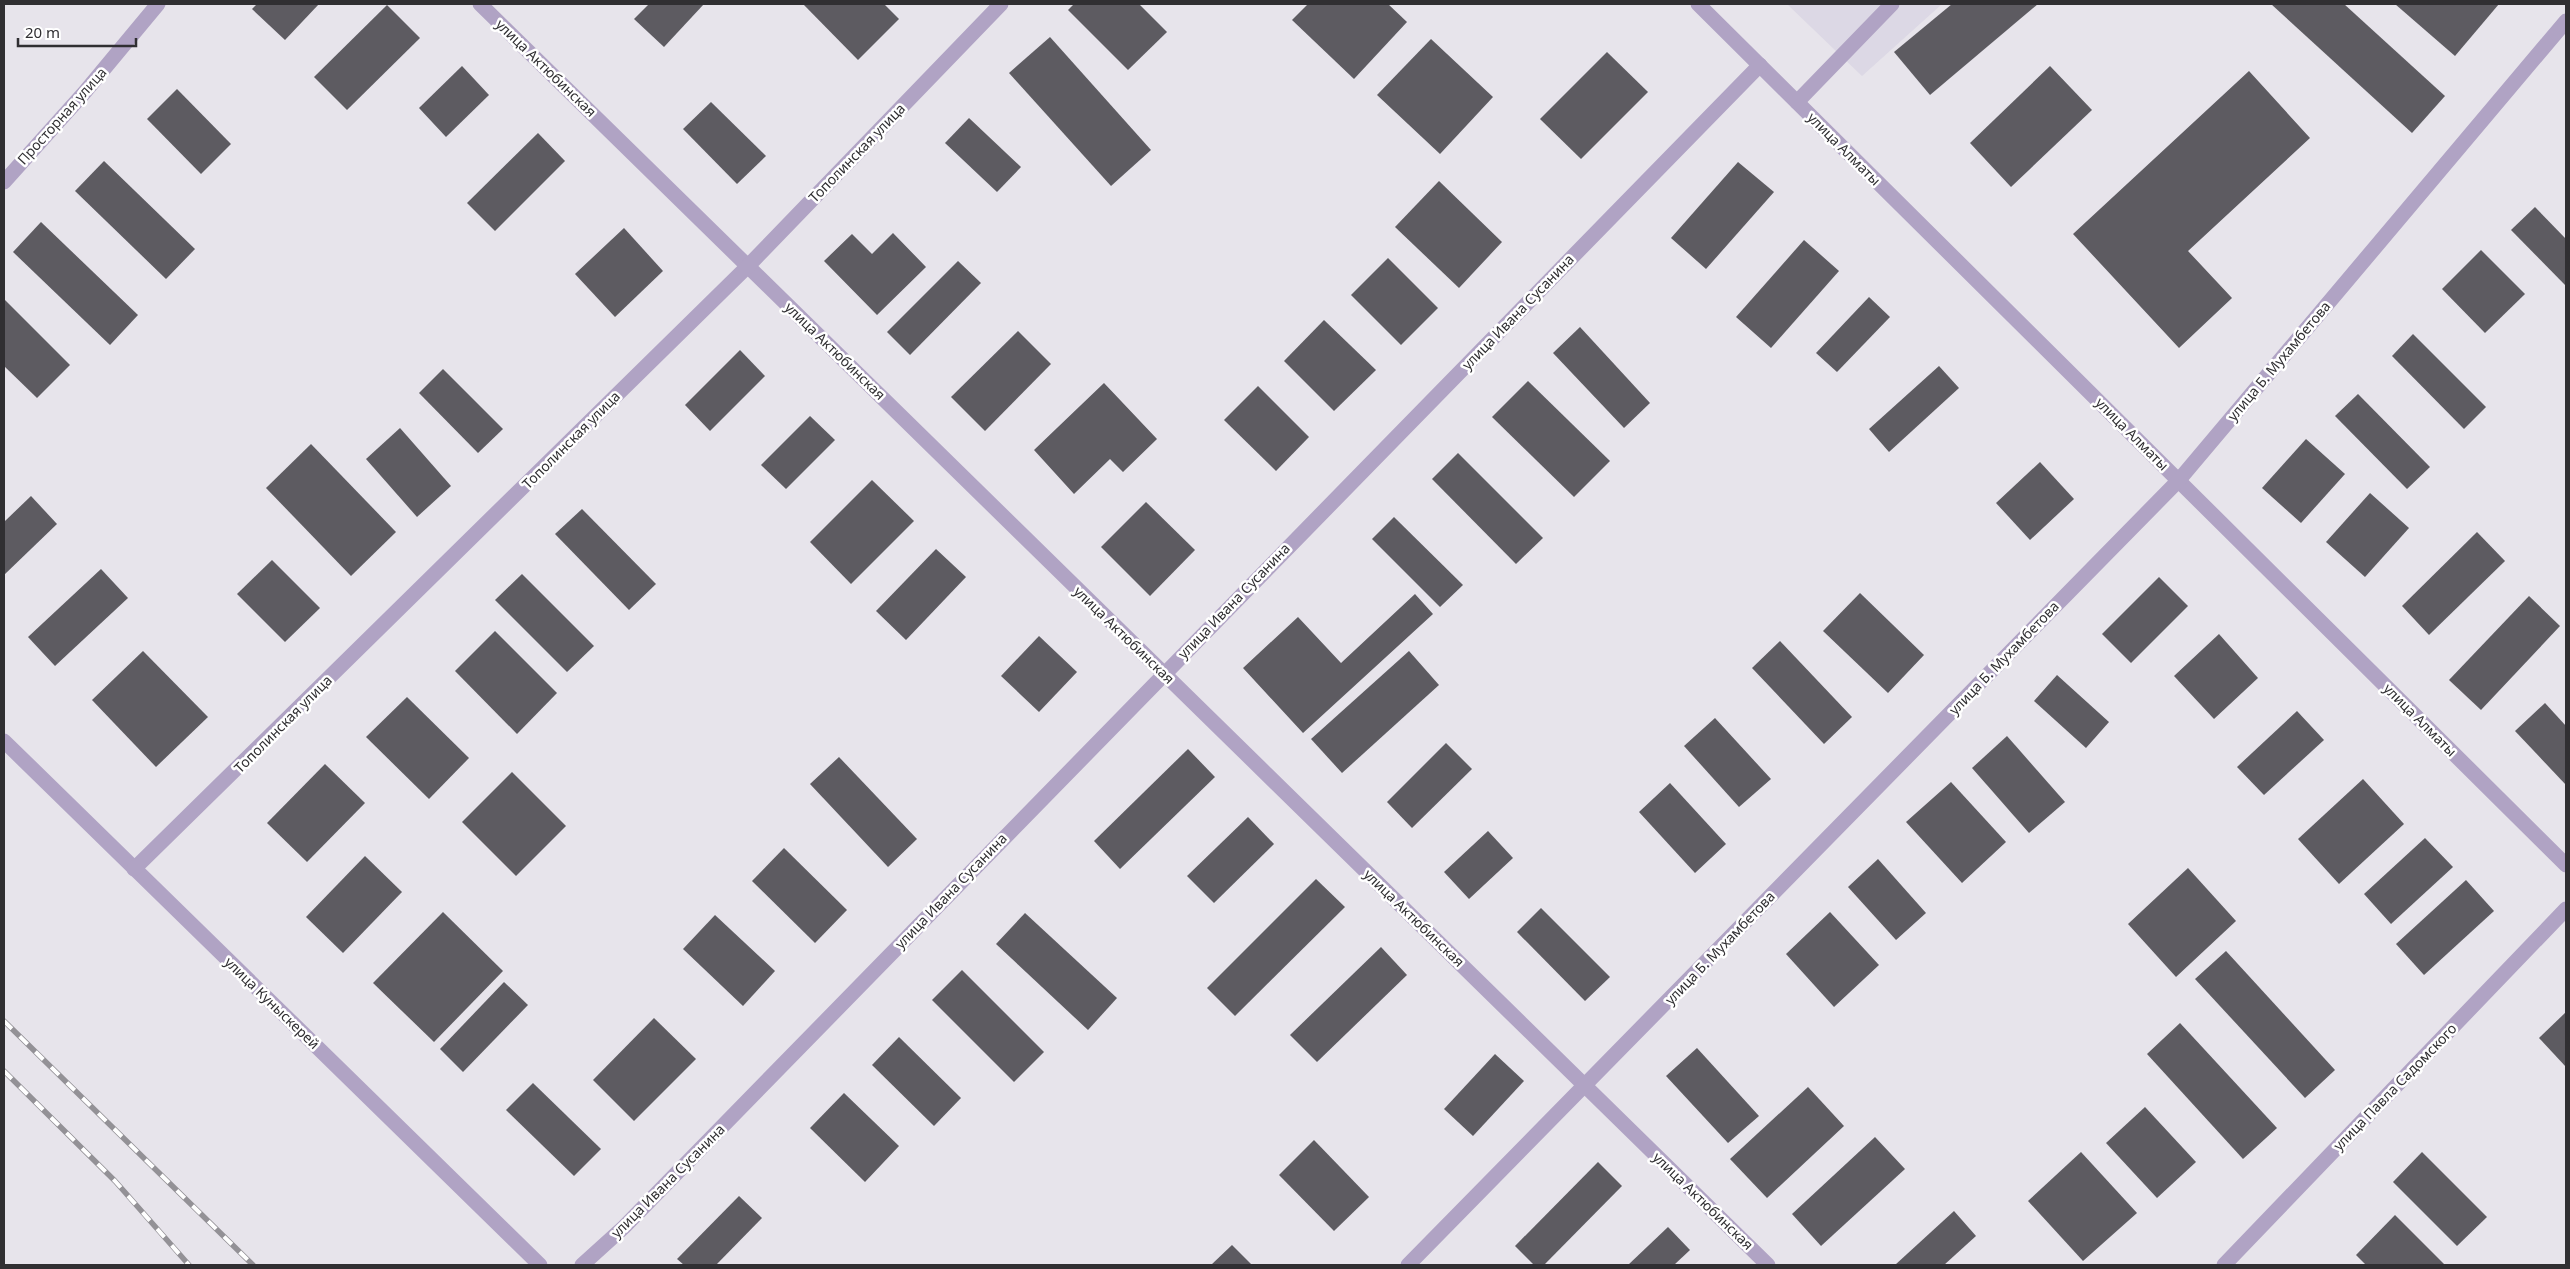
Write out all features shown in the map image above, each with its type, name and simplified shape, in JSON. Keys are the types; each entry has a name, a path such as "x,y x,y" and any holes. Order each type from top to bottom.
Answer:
{"street":[{"name":"Просторная улица","path":"4,182 84,93 158,4"},
{"name":"улица Актюбинская","path":"480,4 1768,1265"},
{"name":"Тополинская улица","path":"134,869 748,266 1001,4"},
{"name":"улица Алматы","path":"1698,4 2566,865"},
{"path":"1797,102 1892,4"},
{"name":"улица Б. Мухамбетова","path":"1408,1265 2179,480 2566,21"},
{"name":"улица Ивана Сусанина","path":"582,1265 624,1227 1760,65"},
{"name":"улица Куныскерей","path":"4,741 540,1265"},
{"name":"улица Павла Садомского","path":"2224,1265 2566,909"}],"shaded area":[{"path":"1787,4 1942,4 1862,76"}],"building":[{"path":"257,4 319,4 285,40 252,9"},
{"path":"649,4 704,4 664,47 634,19"},
{"path":"803,4 884,4 899,19 858,60"},
{"path":"1074,4 1139,4 1167,32 1128,70 1068,10"},
{"path":"1308,4 1388,4 1407,22 1354,79 1292,20"},
{"path":"1952,4 2038,4 1930,95 1894,52"},
{"path":"2271,4 2344,4 2445,96 2412,133"},
{"path":"2395,4 2499,4 2455,56"},
{"path":"387,5 420,38 347,110 314,77"},
{"path":"1050,37 1151,150 1111,186 1009,73"},
{"path":"1431,39 1493,97 1440,154 1377,95"},
{"path":"1607,52 1648,92 1581,159 1540,119"},
{"path":"462,66 489,95 446,137 419,108"},
{"path":"2050,66 2092,110 2011,187 1970,143"},
{"path":"2249,71 2310,138 2188,251 2232,298 2179,348 2073,234"},
{"path":"177,89 231,144 201,174 147,119"},
{"path":"711,102 766,156 737,184 683,129"},
{"path":"969,118 1021,167 997,192 945,143"},
{"path":"538,133 565,161 495,231 467,203"},
{"path":"104,161 195,249 166,279 75,191"},
{"path":"1738,162 1774,192 1706,269 1671,238"},
{"path":"1439,181 1502,242 1459,288 1395,227"},
{"path":"2535,207 2566,239 2566,286 2511,230"},
{"path":"41,222 138,315 110,345 13,252"},
{"path":"624,228 663,271 615,317 575,274"},
{"path":"893,233 926,267 877,315 824,261 852,234 872,254"},
{"path":"1804,240 1839,271 1771,348 1736,317"},
{"path":"2481,250 2525,294 2485,333 2442,289"},
{"path":"1388,258 1438,308 1401,345 1351,295"},
{"path":"958,261 981,283 910,355 887,332"},
{"path":"1869,297 1890,317 1837,372 1816,353"},
{"path":"4,299 70,365 37,398 4,366"},
{"path":"1324,320 1376,370 1334,411 1284,361"},
{"path":"1580,327 1650,403 1624,428 1553,353"},
{"path":"1018,331 1051,364 985,431 951,397"},
{"path":"2413,334 2486,407 2464,429 2392,356"},
{"path":"740,350 765,376 710,431 685,405"},
{"path":"1939,366 1959,388 1889,452 1869,429"},
{"path":"443,369 503,429 478,453 419,393"},
{"path":"1528,381 1610,461 1574,497 1492,417"},
{"path":"1104,383 1157,439 1123,472 1110,459 1074,494 1034,450"},
{"path":"1258,386 1309,437 1276,471 1224,420"},
{"path":"2358,394 2430,467 2407,489 2335,416"},
{"path":"810,416 835,440 786,489 761,465"},
{"path":"400,428 451,486 417,517 366,459"},
{"path":"2306,439 2345,474 2301,523 2262,488"},
{"path":"311,444 396,532 351,576 266,488"},
{"path":"1458,453 1543,538 1516,564 1432,479"},
{"path":"2040,462 2074,499 2030,540 1996,503"},
{"path":"872,480 914,521 851,584 810,542"},
{"path":"2370,493 2409,528 2365,577 2326,542"},
{"path":"31,496 57,524 4,575 4,522"},
{"path":"1146,502 1195,550 1150,596 1101,547"},
{"path":"582,509 656,584 629,610 555,534"},
{"path":"1394,517 1463,585 1440,607 1372,539"},
{"path":"2477,532 2505,561 2429,635 2402,606"},
{"path":"936,549 966,577 906,640 876,611"},
{"path":"272,560 320,608 285,642 237,594"},
{"path":"101,569 128,598 55,666 28,637"},
{"path":"522,574 594,646 567,672 495,600"},
{"path":"2159,577 2188,606 2131,663 2102,634"},
{"path":"1860,593 1924,655 1888,693 1823,631"},
{"path":"1415,594 1433,614 1303,733 1243,668 1298,617 1341,663"},
{"path":"2529,596 2560,626 2481,710 2449,680"},
{"path":"495,631 557,693 517,734 455,671"},
{"path":"2219,634 2258,678 2214,719 2174,676"},
{"path":"1039,636 1077,672 1039,712 1001,676"},
{"path":"1780,641 1852,717 1824,744 1752,668"},
{"path":"143,651 208,717 156,767 92,700"},
{"path":"1409,651 1439,685 1342,773 1311,739"},
{"path":"2057,675 2109,722 2086,748 2034,701"},
{"path":"407,697 469,758 429,799 366,737"},
{"path":"2545,703 2566,726 2566,785 2515,731"},
{"path":"2297,711 2324,740 2264,795 2237,767"},
{"path":"1715,718 1771,779 1739,807 1684,746"},
{"path":"2007,736 2065,802 2029,833 1972,768"},
{"path":"1446,743 1472,769 1412,828 1387,802"},
{"path":"1188,749 1215,777 1120,869 1094,841"},
{"path":"839,757 917,839 888,867 810,784"},
{"path":"325,764 365,803 307,862 267,823"},
{"path":"512,772 566,826 516,876 462,822"},
{"path":"2363,779 2404,824 2339,884 2298,839"},
{"path":"1951,782 2006,842 1962,883 1906,822"},
{"path":"1670,783 1726,844 1695,873 1639,812"},
{"path":"1248,817 1274,844 1214,903 1187,876"},
{"path":"1488,831 1513,858 1469,899 1444,872"},
{"path":"2425,838 2453,867 2391,924 2364,894"},
{"path":"784,848 847,910 815,943 752,881"},
{"path":"365,856 402,892 343,953 306,917"},
{"path":"1878,859 1926,913 1896,940 1848,887"},
{"path":"2188,868 2236,921 2176,977 2128,924"},
{"path":"1316,879 1345,907 1235,1016 1207,988"},
{"path":"2466,880 2494,911 2424,975 2396,944"},
{"path":"1541,908 1610,977 1585,1001 1517,932"},
{"path":"443,912 503,971 434,1042 373,983"},
{"path":"1830,912 1879,965 1834,1007 1786,954"},
{"path":"1025,913 1117,998 1088,1030 996,944"},
{"path":"715,915 775,971 743,1006 683,949"},
{"path":"1381,947 1407,975 1317,1062 1290,1035"},
{"path":"2226,951 2335,1070 2305,1098 2195,979"},
{"path":"962,970 1044,1052 1014,1082 932,1000"},
{"path":"504,982 528,1005 463,1072 440,1049"},
{"path":"2566,1012 2566,1067 2539,1038"},
{"path":"654,1018 696,1059 634,1121 593,1080"},
{"path":"2180,1023 2277,1128 2243,1159 2147,1054"},
{"path":"899,1037 961,1098 934,1126 872,1065"},
{"path":"1697,1048 1759,1116 1728,1143 1666,1076"},
{"path":"1495,1054 1524,1081 1473,1136 1444,1109"},
{"path":"533,1083 601,1149 574,1176 506,1110"},
{"path":"1808,1087 1844,1126 1767,1198 1730,1159"},
{"path":"844,1093 899,1146 865,1182 810,1128"},
{"path":"2145,1107 2196,1162 2157,1198 2106,1143"},
{"path":"1875,1137 1905,1169 1821,1246 1792,1214"},
{"path":"1314,1140 1369,1197 1334,1231 1279,1175"},
{"path":"2081,1152 2137,1213 2083,1261 2028,1201"},
{"path":"2422,1152 2487,1217 2457,1246 2393,1182"},
{"path":"1598,1162 1622,1186 1544,1265 1534,1265 1515,1246"},
{"path":"739,1196 762,1218 716,1265 684,1265 677,1259"},
{"path":"1954,1211 1976,1236 1944,1265 1895,1265"},
{"path":"2395,1215 2445,1265 2366,1265 2356,1255"},
{"path":"1668,1227 1690,1250 1674,1265 1628,1265"},
{"path":"1232,1245 1252,1265 1211,1265"}],"railway":[{"path":"4,1021 253,1265"},
{"path":"4,1071 115,1181 189,1265"}]}
